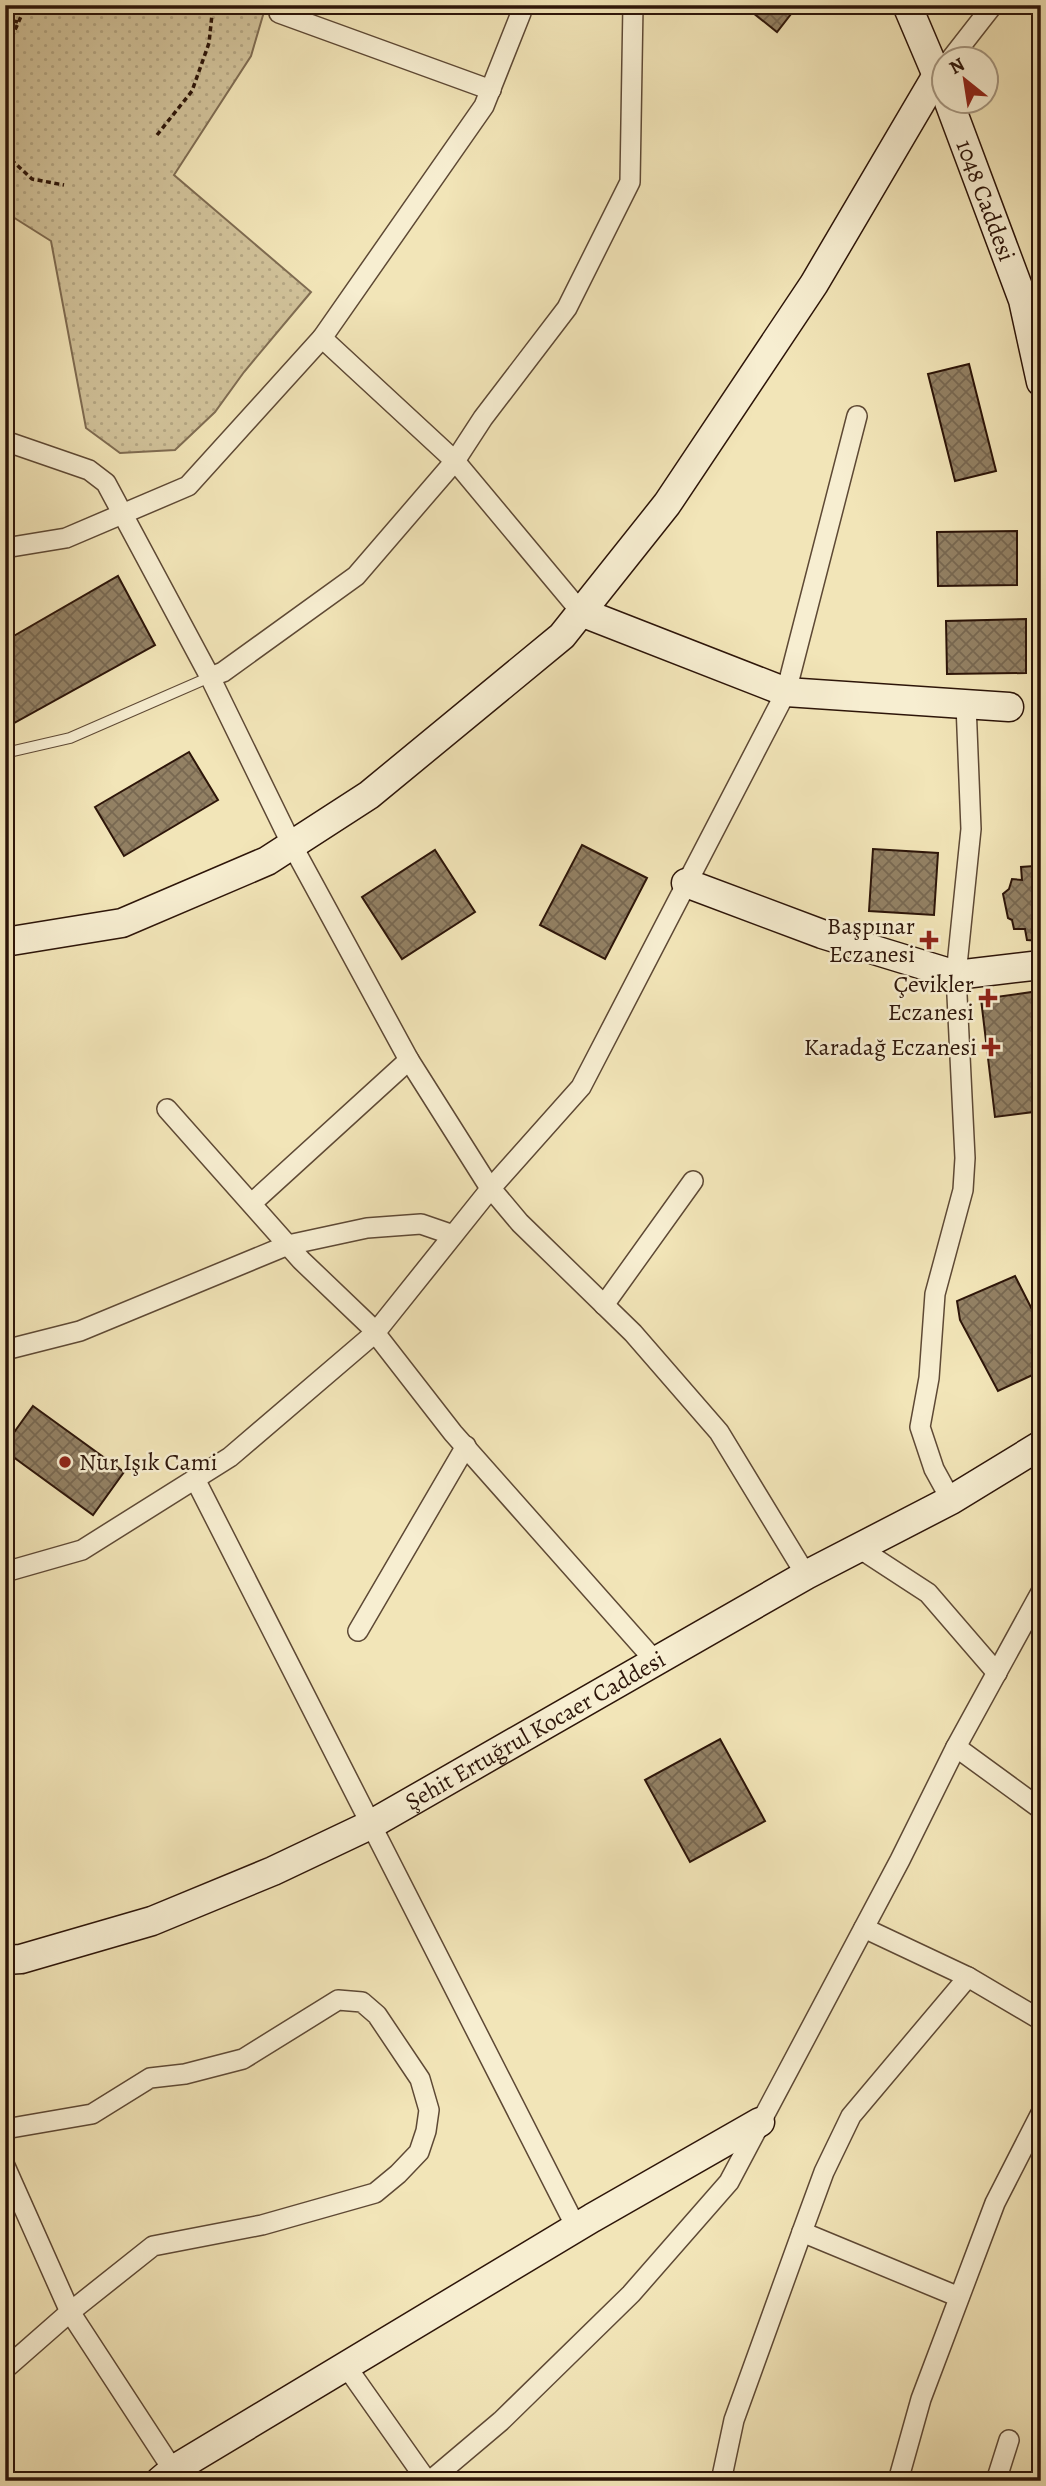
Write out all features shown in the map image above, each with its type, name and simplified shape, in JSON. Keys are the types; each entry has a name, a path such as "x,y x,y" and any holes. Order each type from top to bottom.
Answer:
{"street":[{"path":"5,548 66,538 188,486 322,338 484,106 522,13 522,5"},
{"path":"210,677 223,672 356,576 455,461 483,418 567,308 630,182 633,5"},
{"path":"908,5 930,47"},
{"path":"963,46 993,5"},
{"path":"279,13 491,90"},
{"path":"5,942 122,923 267,861 369,795 562,636 667,504 806,296 930,96"},
{"name":"1048 Caddesi","path":"954,116 1018,287 1034,314 1041,382"},
{"path":"322,338 455,461 581,612 786,692 1009,707"},
{"path":"5,1572 82,1550 230,1457 375,1333 491,1188 581,1087 786,692 857,416"},
{"path":"5,441 89,470 106,483 210,677 292,845 409,1060 491,1188 520,1223 633,1333 719,1432 806,1576"},
{"path":"951,1500 934,1469 920,1427 929,1378 935,1294 963,1190 965,1158 956,975 971,829 965,704"},
{"path":"686,883 822,934 956,975 1041,965"},
{"path":"252,1203 409,1060"},
{"path":"167,1109 288,1245 375,1333 466,1446 656,1662"},
{"path":"604,1305 693,1181"},
{"path":"5,1350 80,1331 288,1245 367,1228 421,1224 453,1235"},
{"name":"Şehit Ertuğrul Kocaer Caddesi","path":"5,1960 21,1959 152,1922 273,1871 370,1825 806,1576 951,1500 1041,1445"},
{"path":"358,1631 466,1446"},
{"path":"195,1479 576,2227"},
{"path":"859,1548 928,1593 997,1673"},
{"path":"346,2366 428,2481 501,2421 631,2294 729,2182 900,1860 956,1747 1041,1592"},
{"path":"956,1747 1041,1809"},
{"path":"864,1927 968,1977 1041,2020"},
{"path":"720,2481 734,2420 824,2172 851,2116 968,1977"},
{"path":"5,2129 92,2115 150,2078 185,2074 243,2059 338,2000 362,2002 377,2015 420,2079 429,2110 419,2152 375,2193 262,2225 153,2246 70,2312 5,2369"},
{"path":"898,2481 921,2399 995,2203 1041,2113"},
{"path":"5,2166 70,2312 173,2477 346,2366 576,2227 760,2122"},
{"path":"802,2232 959,2297"},
{"path":"996,2481 1009,2440"}],"lane":[{"path":"5,753 70,738 210,677"}],"path":[{"path":"5,53 26,5"},
{"path":"157,135 192,91 209,43 214,5"},
{"path":"5,19 18,22"},
{"path":"5,154 32,179 64,185"}],"shaded area":[{"path":"5,5 266,5 251,56 174,175 311,292 244,372 215,412 175,450 120,453 86,428 51,241 5,212"}],"building":[{"path":"743,5 798,5 777,32"},
{"path":"1041,143 1041,158 1033,151"},
{"path":"969,364 996,471 955,481 928,374"},
{"path":"1017,531 1017,585 938,586 937,532"},
{"path":"118,576 155,645 5,728 5,641"},
{"path":"1026,619 1026,673 947,674 946,621"},
{"path":"189,752 218,800 124,856 95,807"},
{"path":"582,845 647,878 605,959 540,925"},
{"path":"873,849 938,853 934,915 869,911"},
{"path":"435,850 475,912 402,959 362,897"},
{"path":"1034,866 1041,881 1041,941 1027,940 1025,929 1014,929 1012,920 1008,918 1003,894 1009,889 1012,879 1022,880 1021,867"},
{"path":"1032,992 1041,1064 1041,1111 995,1117 981,999"},
{"path":"1015,1276 1041,1327 1041,1371 998,1391 960,1320 957,1301"},
{"name":"Nur Işık Cami","path":"33,1406 124,1472 93,1515 5,1451 5,1445"},
{"path":"720,1739 765,1821 690,1862 645,1780"}],"place":[{"name":"Başpınar Eczanesi","path":"929,940"},
{"name":"Çevikler Eczanesi","path":"988,998"},
{"name":"Karadağ Eczanesi","path":"991,1047"},
{"name":"Nur Işık Cami","path":"65,1462"}]}
